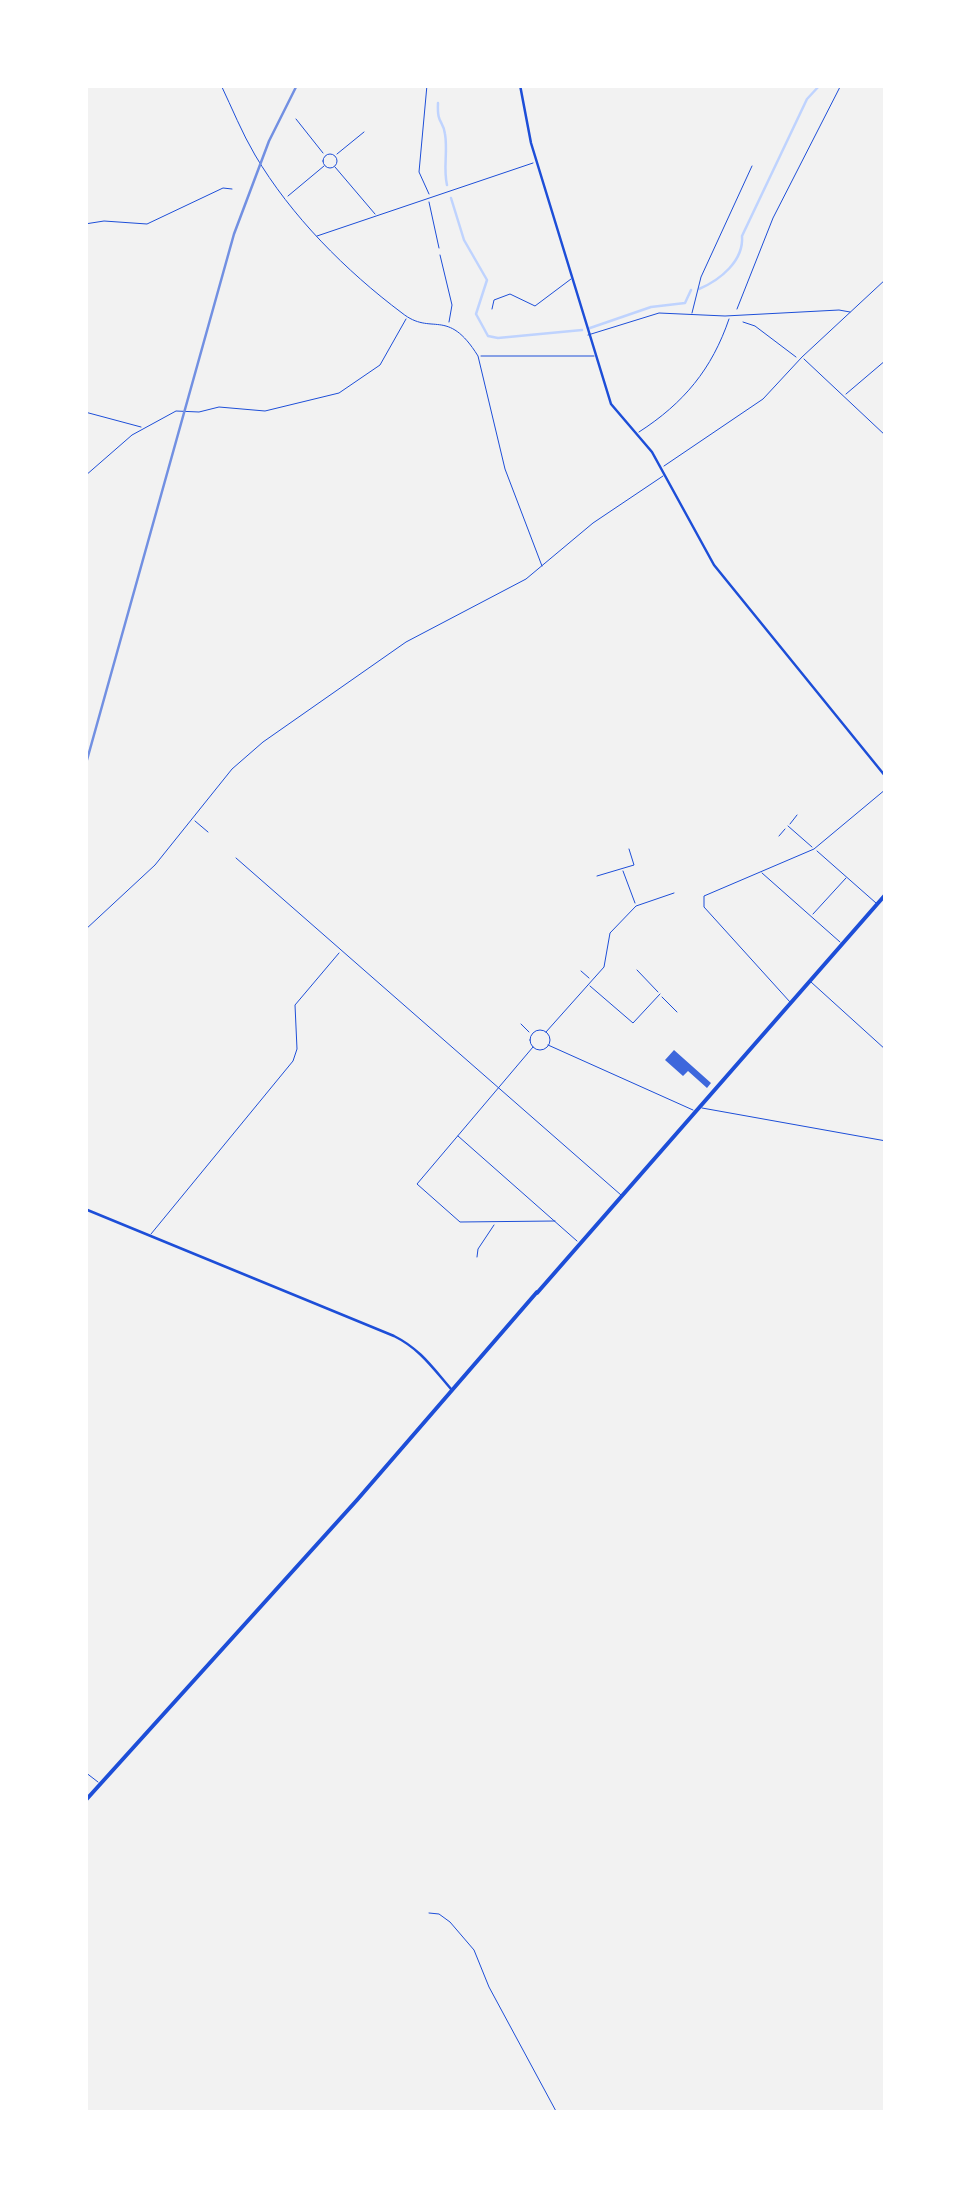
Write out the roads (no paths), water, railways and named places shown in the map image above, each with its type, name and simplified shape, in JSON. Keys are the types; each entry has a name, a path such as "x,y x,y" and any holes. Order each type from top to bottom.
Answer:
{"main road":[{"path":"85,1802 886,894"}],"street":[{"path":"222,85 254,153 317,236 406,318 449,326 459,332 478,356 505,470 542,566"},
{"path":"427,85 419,172 430,198 439,248"},
{"path":"520,85 536,161 611,404 662,468 714,565 886,777"},
{"path":"296,119 325,155 324,166"},
{"path":"325,155 335,156 364,132"},
{"path":"335,156 335,166 377,216"},
{"path":"317,236 536,161"},
{"path":"285,198 324,166 335,166"},
{"path":"692,312 701,277 752,166"},
{"path":"492,308 494,300 510,294 535,306 571,280"},
{"path":"662,468 762,400 801,358 886,280"},
{"path":"588,335 648,314 844,310 850,313"},
{"path":"636,434 684,398 711,360 732,315"},
{"path":"85,476 144,428 181,410 219,407 265,411 331,397 380,365 406,318"},
{"path":"478,356 594,356"},
{"path":"801,358 886,436"},
{"path":"844,396 886,360"},
{"path":"85,412 144,428"},
{"path":"85,930 155,866 237,764 288,723 406,642 518,584 604,514 665,474"},
{"path":"790,1003 704,906 704,896 814,848 886,790"},
{"path":"779,836 797,815"},
{"path":"192,819 208,832"},
{"path":"788,826 877,904"},
{"path":"597,876 634,865 630,849"},
{"path":"236,858 621,1196"},
{"path":"623,869 636,906"},
{"path":"760,872 842,944"},
{"path":"811,916 847,878"},
{"path":"546,1032 606,963 608,936 636,906 674,892"},
{"path":"150,1236 293,1061 297,1049 295,1006 342,950"},
{"path":"637,970 677,1012"},
{"path":"581,971 592,980"},
{"path":"810,981 886,1050"},
{"path":"588,984 633,1023 660,994"},
{"path":"522,1024 532,1034 533,1047 419,1179 418,1187 460,1222 555,1221"},
{"path":"532,1034 537,1030 546,1032"},
{"path":"546,1032 548,1045"},
{"path":"533,1047 541,1049 548,1045"},
{"path":"548,1045 697,1109 886,1141"},
{"path":"457,1135 580,1243"},
{"path":"85,1209 414,1346 454,1388"},
{"path":"476,1257 496,1223"},
{"path":"85,1772 101,1784"}],"waterway":[{"path":"699,289 722,275 735,261 742,236 807,99 820,85"},
{"path":"438,103 446,141 447,185"},
{"path":"451,198 464,240 487,280 476,314 488,336 582,330"},
{"path":"590,328 651,307 685,303 691,290"}],"railway":[{"path":"85,767 234,234 269,141 297,85"}]}
